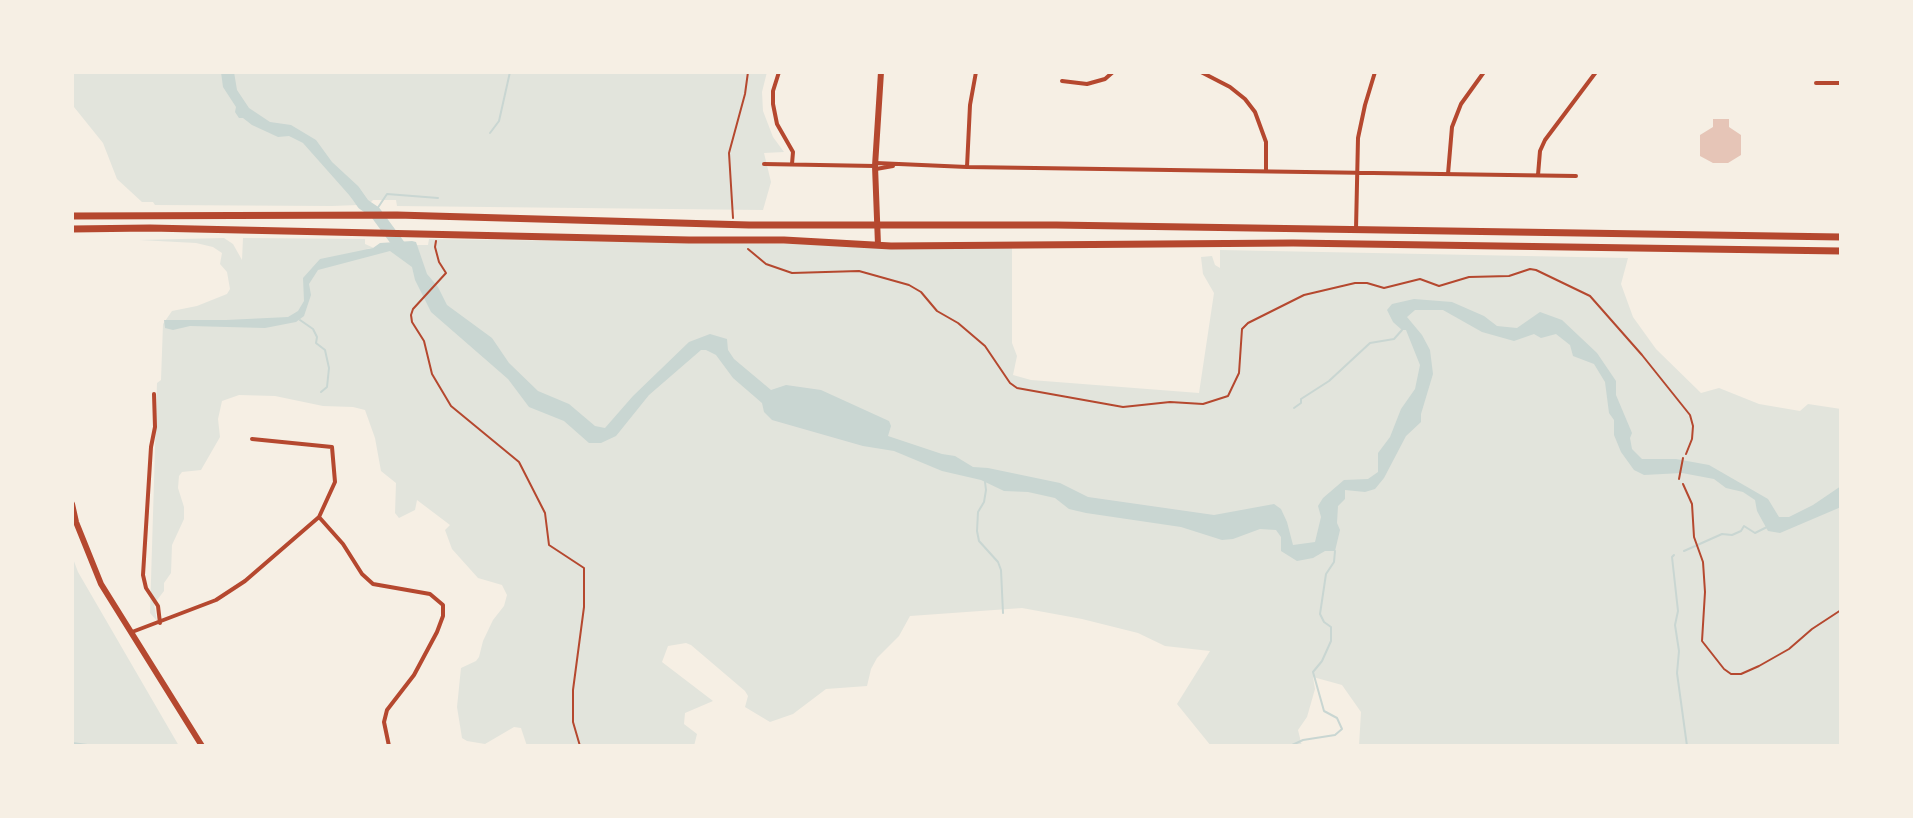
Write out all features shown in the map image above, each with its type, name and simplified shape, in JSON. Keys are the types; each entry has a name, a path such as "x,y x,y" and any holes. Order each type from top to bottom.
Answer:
{"main road":[{"path":"878,245 876,166 881,72"},
{"path":"72,216 397,215 749,225 877,223 1841,237"},
{"path":"72,229 784,240 878,245 1209,242 1841,251"},
{"path":"1396,244 1397,230"},
{"path":"1561,233 1561,247"},
{"path":"72,504 101,584 202,746"}],"street":[{"path":"779,72 773,104 777,124 793,152 792,164"},
{"path":"967,167 970,105 976,72"},
{"path":"1062,81 1087,84 1105,79 1113,72"},
{"path":"1201,72 1230,87 1255,112 1266,142 1266,171"},
{"path":"1356,229 1358,138 1375,72"},
{"path":"1448,174 1452,127 1461,104 1484,72"},
{"path":"1538,175 1540,151 1545,140 1596,72"},
{"path":"1816,83 1841,83"},
{"path":"764,164 1576,176"},
{"path":"154,394 155,427 143,575 146,588 158,606 160,623"},
{"path":"130,633 216,600 236,587 319,517 335,482 332,447 252,439"},
{"path":"319,517 373,584 430,594 443,605 437,632 421,663 387,710 384,722 389,746"}],"lane":[{"path":"1679,479 1682,459"}],"path":[{"path":"729,181 730,144 745,94 748,72"},
{"path":"438,234 435,247 446,273 413,309 412,322 424,341 432,374 459,415 519,462 545,513 549,545 584,568 584,607 573,690 573,722 580,746"},
{"path":"766,264 792,273 838,270 881,276 909,285 921,292 937,311 955,321 985,346 1010,383 1017,388 1123,407 1170,402 1203,404 1228,396 1239,373 1242,329 1304,295 1355,283 1384,288 1420,279 1439,286 1469,277 1509,276 1536,270 1590,296 1686,409 1693,426 1692,439 1682,459"},
{"path":"1679,479 1692,504 1696,542 1703,562 1702,641 1724,669 1731,674 1741,674 1759,666 1789,649 1841,610"}],"shaded area":[{"path":"72,72 767,72 762,92 763,111 773,137 784,152 764,153 771,182 763,210 397,206 396,200 355,201 358,205 332,206 155,205 153,202 142,202 117,179 103,143 74,107"},
{"path":"221,72 234,72 237,90 249,108 270,122 291,125 316,140 370,203 358,205 303,143 289,136 278,137 239,118 223,87"},
{"path":"224,238 233,244 242,260 243,238 365,239 365,244 374,248 366,249 419,252 416,245 428,245 429,239 1012,247 1012,343 1017,356 1013,375 1031,380 1199,393 1214,293 1203,274 1201,257 1212,256 1215,265 1220,268 1220,250 1628,258 1621,284 1633,317 1656,349 1701,393 1719,388 1759,404 1800,411 1808,404 1841,409 1841,746 1359,746 1361,712 1342,685 1313,677 1315,689 1307,717 1298,730 1302,746 1211,746 1177,704 1210,651 1165,646 1138,633 1022,608 910,616 899,636 877,658 867,686 826,689 793,714 770,722 745,707 748,696 745,691 691,645 668,646 662,662 713,701 685,713 684,724 697,734 694,746 527,746 521,728 514,727 485,744 467,741 462,738 457,707 461,668 479,657 483,641 504,606 507,595 502,585 478,578 452,549 445,530 450,525 417,500 415,510 399,518 395,513 396,483 381,471 375,438 365,410 323,406 275,396 239,395 222,401 218,419 220,437 201,470 182,472 179,476 184,519 172,545 171,573 164,583 164,591 154,604 157,621 150,613 157,383 161,380 163,324 172,311 197,306 227,294 230,289 227,272 220,264 222,253 213,247 139,240"},
{"path":"416,242 427,274 447,305 492,338 509,363 538,391 569,404 595,426 605,428 689,342 710,334 727,339 728,350 734,359 771,390 786,385 821,390 889,421 888,436 955,456 973,467 1060,483 1088,497 1214,515 1274,504 1281,509 1293,545 1315,542 1321,517 1318,506 1323,498 1344,480 1368,479 1378,472 1378,453 1415,389 1420,365 1406,330 1393,322 1387,310 1392,304 1414,299 1452,302 1484,316 1497,326 1517,328 1540,312 1562,320 1597,353 1616,381 1616,395 1632,433 1632,449 1642,459 1676,459 1709,465 1768,499 1779,517 1789,517 1813,505 1841,486 1841,507 1780,533 1768,531 1757,511 1755,500 1743,492 1726,488 1714,479 1682,473 1644,475 1634,470 1621,452 1614,435 1614,420 1609,413 1605,382 1594,364 1573,356 1570,345 1556,334 1541,338 1534,334 1514,341 1482,332 1443,310 1415,310 1407,317 1430,350 1433,374 1421,422 1406,436 1375,489 1365,492 1345,490 1345,499 1338,506 1337,523 1340,530 1335,551 1325,551 1313,558 1297,561 1281,551 1281,537 1276,530 1260,529 1222,540 1181,527 1086,513 1069,509 1055,498 1004,491 981,480 942,471 894,451 863,446 772,420 764,412 762,403 733,378 716,355 706,350 701,350 649,395 616,436 601,443 589,443 564,421 529,407 508,379 431,312 412,267 390,251 318,270 309,284 311,295 304,316 296,322 265,328 165,328 164,320 288,317 298,311 304,301 303,278 320,259 373,248 380,243"},
{"path":"72,556 78,572 179,746 72,746"}],"building":[{"path":"1713,119 1729,119 1729,127 1741,135 1741,155 1728,163 1713,163 1700,156 1700,135 1713,127"}],"waterway":[{"path":"490,133 499,121 510,72"},
{"path":"354,191 363,204 375,212 405,253"},
{"path":"375,212 387,194 438,198"},
{"path":"300,320 313,329 316,343 325,350 329,368 327,387 321,392"},
{"path":"1294,408 1370,343 1394,339 1402,330"},
{"path":"985,482 977,531 979,541 998,562 1001,570 1003,613"},
{"path":"1684,551 1722,534 1732,535 1744,526 1755,533 1767,527"},
{"path":"1290,746 1303,740 1335,735 1342,729 1337,718 1324,711 1313,672 1331,641 1331,627 1320,614 1326,574 1334,562 1335,551"},
{"path":"1674,555 1678,611 1675,625 1679,651 1677,673 1687,746"},
{"path":"72,743 95,746"}]}
